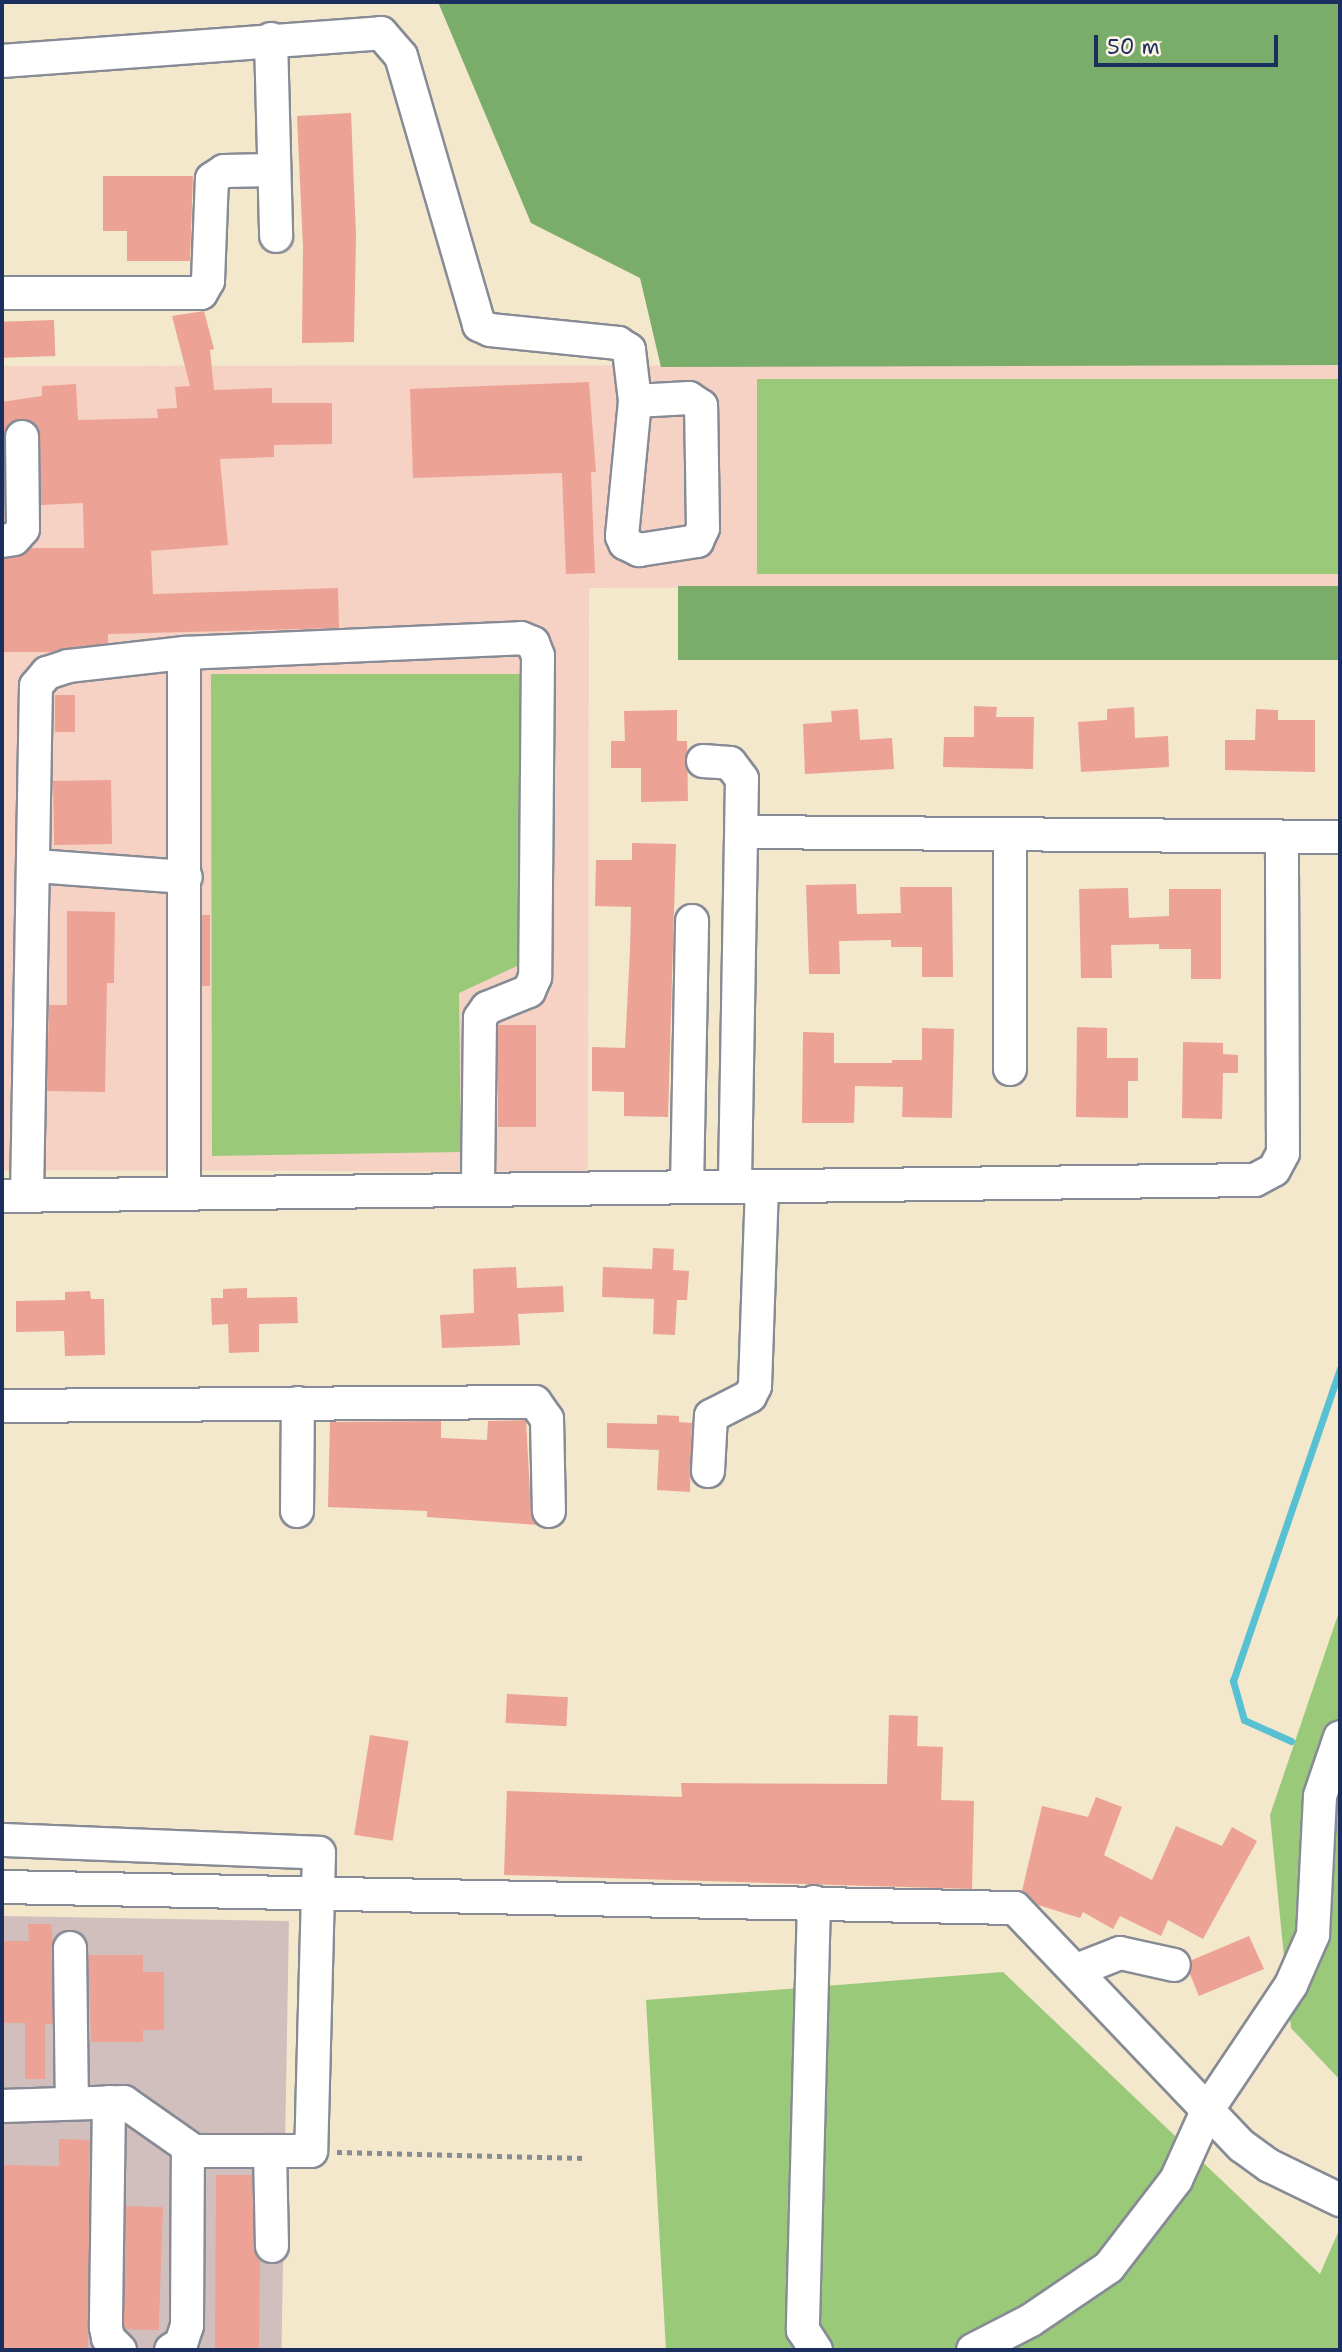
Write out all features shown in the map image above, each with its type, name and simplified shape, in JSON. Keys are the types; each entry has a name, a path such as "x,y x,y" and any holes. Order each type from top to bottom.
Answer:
{"street":[{"path":"2,61 372,31 389,38 405,68 479,325 490,330 624,346 631,357 635,401 625,543 639,550 697,541 703,528 701,406 689,398 635,401"},
{"path":"271,39 275,236"},
{"path":"2,293 201,293 208,281 212,179 224,172 274,170"},
{"path":"2,541 14,539 23,529 22,437"},
{"path":"478,1190 480,1018 487,1008 529,991 536,977 537,649 521,638 184,653 68,666 41,678 36,686 35,866 14,1196 1255,1180 1265,1175 1283,1153 1283,837"},
{"path":"184,653 184,1194"},
{"path":"703,761 730,763 740,772 744,832 755,1385 750,1396 711,1416 708,1471"},
{"path":"744,832 1340,837"},
{"path":"1010,836 1010,1069"},
{"path":"35,866 186,877"},
{"path":"687,1187 692,921"},
{"path":"2,1406 536,1402 547,1419 549,1511"},
{"path":"297,1511 298,1403"},
{"path":"972,2350 1031,2320 1109,2267 1176,2180 1208,2109 1291,1985 1312,1936 1320,1796 1340,1737"},
{"path":"2,1840 319,1853 314,1893 312,2151 188,2149 137,2107 109,2102 2,2106"},
{"path":"2,1887 1015,1908 1242,2146 1270,2166 1340,2200"},
{"path":"814,1902 803,2330 816,2350"},
{"path":"71,1948 72,2104"},
{"path":"1077,1970 1120,1953 1174,1965"},
{"path":"109,2102 106,2328 108,2338 120,2350"},
{"path":"171,2350 181,2344 187,2326 188,2149"},
{"path":"270,2151 272,2246"}],"path":[{"path":"312,2151 587,2158"}],"shaded area":[{"path":"1340,365 1340,586 589,588 588,1172 2,1170 2,366"},
{"path":"2,1916 289,1921 281,2350 2,2350"}],"green space":[{"path":"438,2 1340,2 1340,365 661,367 640,278 531,223"},
{"path":"757,379 1340,379 1340,574 757,574"},
{"path":"678,586 1340,586 1340,660 678,660"},
{"path":"211,674 522,674 517,966 459,993 461,1152 212,1156"},
{"path":"1340,1609 1340,2080 1291,2028 1270,1815"},
{"path":"1003,1972 1320,2274 1340,2228 1340,2350 666,2350 646,2000"}],"building":[{"path":"351,113 356,235 354,342 302,343 303,247 297,116"},
{"path":"103,176 193,176 190,261 127,261 127,231 103,231"},
{"path":"204,311 214,349 210,350 214,390 272,388 272,403 332,403 332,444 274,445 274,457 220,459 228,545 151,551 153,594 338,588 339,628 108,634 108,643 52,652 2,652 2,559 18,557 31,548 84,548 83,503 41,505 40,437 30,421 13,421 6,429 2,487 2,402 42,396 42,386 76,384 78,420 158,418 157,409 177,408 175,387 190,386 172,316"},
{"path":"54,320 55,356 3,358 2,322"},
{"path":"589,382 596,472 591,472 595,573 566,574 562,473 413,478 410,389"},
{"path":"55,695 75,695 75,732 55,732"},
{"path":"974,706 997,707 996,717 1034,717 1033,769 943,767 944,737 974,737"},
{"path":"1134,707 1135,738 1168,736 1169,767 1081,772 1078,722 1107,720 1107,709"},
{"path":"858,709 860,740 892,738 894,769 805,774 803,724 832,722 831,711"},
{"path":"1256,709 1278,710 1278,720 1315,720 1315,772 1225,770 1225,740 1255,740"},
{"path":"677,710 677,741 687,741 688,801 641,802 641,768 611,768 611,741 625,741 624,711"},
{"path":"111,780 112,844 54,845 53,781"},
{"path":"632,843 676,844 668,1117 624,1116 624,1092 592,1091 592,1047 625,1048 631,907 595,906 596,860 632,860"},
{"path":"856,884 857,914 901,913 900,887 952,887 953,977 922,977 922,947 891,947 891,940 839,941 840,974 809,974 806,885"},
{"path":"1128,888 1129,918 1169,916 1169,889 1221,889 1221,979 1191,979 1191,949 1159,949 1159,944 1111,945 1112,978 1081,978 1079,889"},
{"path":"67,911 115,912 114,983 107,983 105,1092 47,1091 49,1005 67,1005"},
{"path":"202,915 210,915 210,986 202,986"},
{"path":"498,1025 536,1025 536,1127 498,1127"},
{"path":"1077,1027 1107,1028 1107,1058 1138,1058 1138,1081 1128,1081 1128,1118 1076,1117"},
{"path":"922,1028 954,1029 952,1118 902,1117 903,1087 855,1086 854,1123 802,1123 803,1032 834,1033 834,1063 892,1063 892,1060 922,1060"},
{"path":"1183,1042 1223,1043 1223,1054 1238,1055 1238,1073 1223,1073 1222,1119 1182,1118"},
{"path":"653,1248 674,1249 673,1270 689,1271 687,1300 677,1300 675,1335 653,1334 654,1299 602,1297 603,1267 652,1269"},
{"path":"516,1267 517,1288 563,1286 564,1312 518,1314 520,1345 442,1348 440,1315 474,1313 473,1269"},
{"path":"247,1288 247,1298 297,1297 298,1323 259,1324 259,1352 229,1353 228,1324 212,1325 211,1298 223,1298 223,1289"},
{"path":"90,1291 91,1299 104,1299 105,1355 65,1356 64,1331 16,1332 16,1301 65,1300 65,1292"},
{"path":"657,1415 679,1416 679,1422 692,1423 690,1492 657,1490 659,1450 607,1448 607,1423 657,1424"},
{"path":"526,1420 531,1511 538,1525 427,1517 427,1511 328,1507 330,1422 441,1421 441,1438 487,1440 488,1421"},
{"path":"507,1694 568,1697 566,1726 505,1723"},
{"path":"889,1715 918,1716 917,1746 943,1747 941,1800 974,1801 972,1889 504,1875 507,1791 682,1797 681,1783 887,1784"},
{"path":"370,1735 409,1741 393,1841 354,1835"},
{"path":"1096,1797 1122,1807 1104,1855 1152,1880 1176,1826 1222,1846 1232,1827 1257,1841 1203,1939 1168,1920 1161,1936 1120,1916 1113,1929 1083,1912 1080,1918 1038,1905 1022,1891 1042,1806 1088,1817"},
{"path":"28,1924 51,1924 53,1941 53,2024 45,2024 45,2079 25,2079 25,2023 2,2023 2,1941 29,1941"},
{"path":"1249,1936 1264,1969 1199,1996 1190,1974 1192,1960"},
{"path":"88,1955 143,1955 143,1972 164,1972 164,2030 143,2030 143,2042 91,2042"},
{"path":"59,2139 90,2140 88,2350 2,2350 2,2165 59,2166"},
{"path":"216,2175 252,2175 254,2246 260,2259 259,2350 215,2350"},
{"path":"126,2206 163,2207 159,2330 122,2329"}],"waterway":[{"path":"1291,1741 1244,1720 1233,1681 1340,1368"}]}
